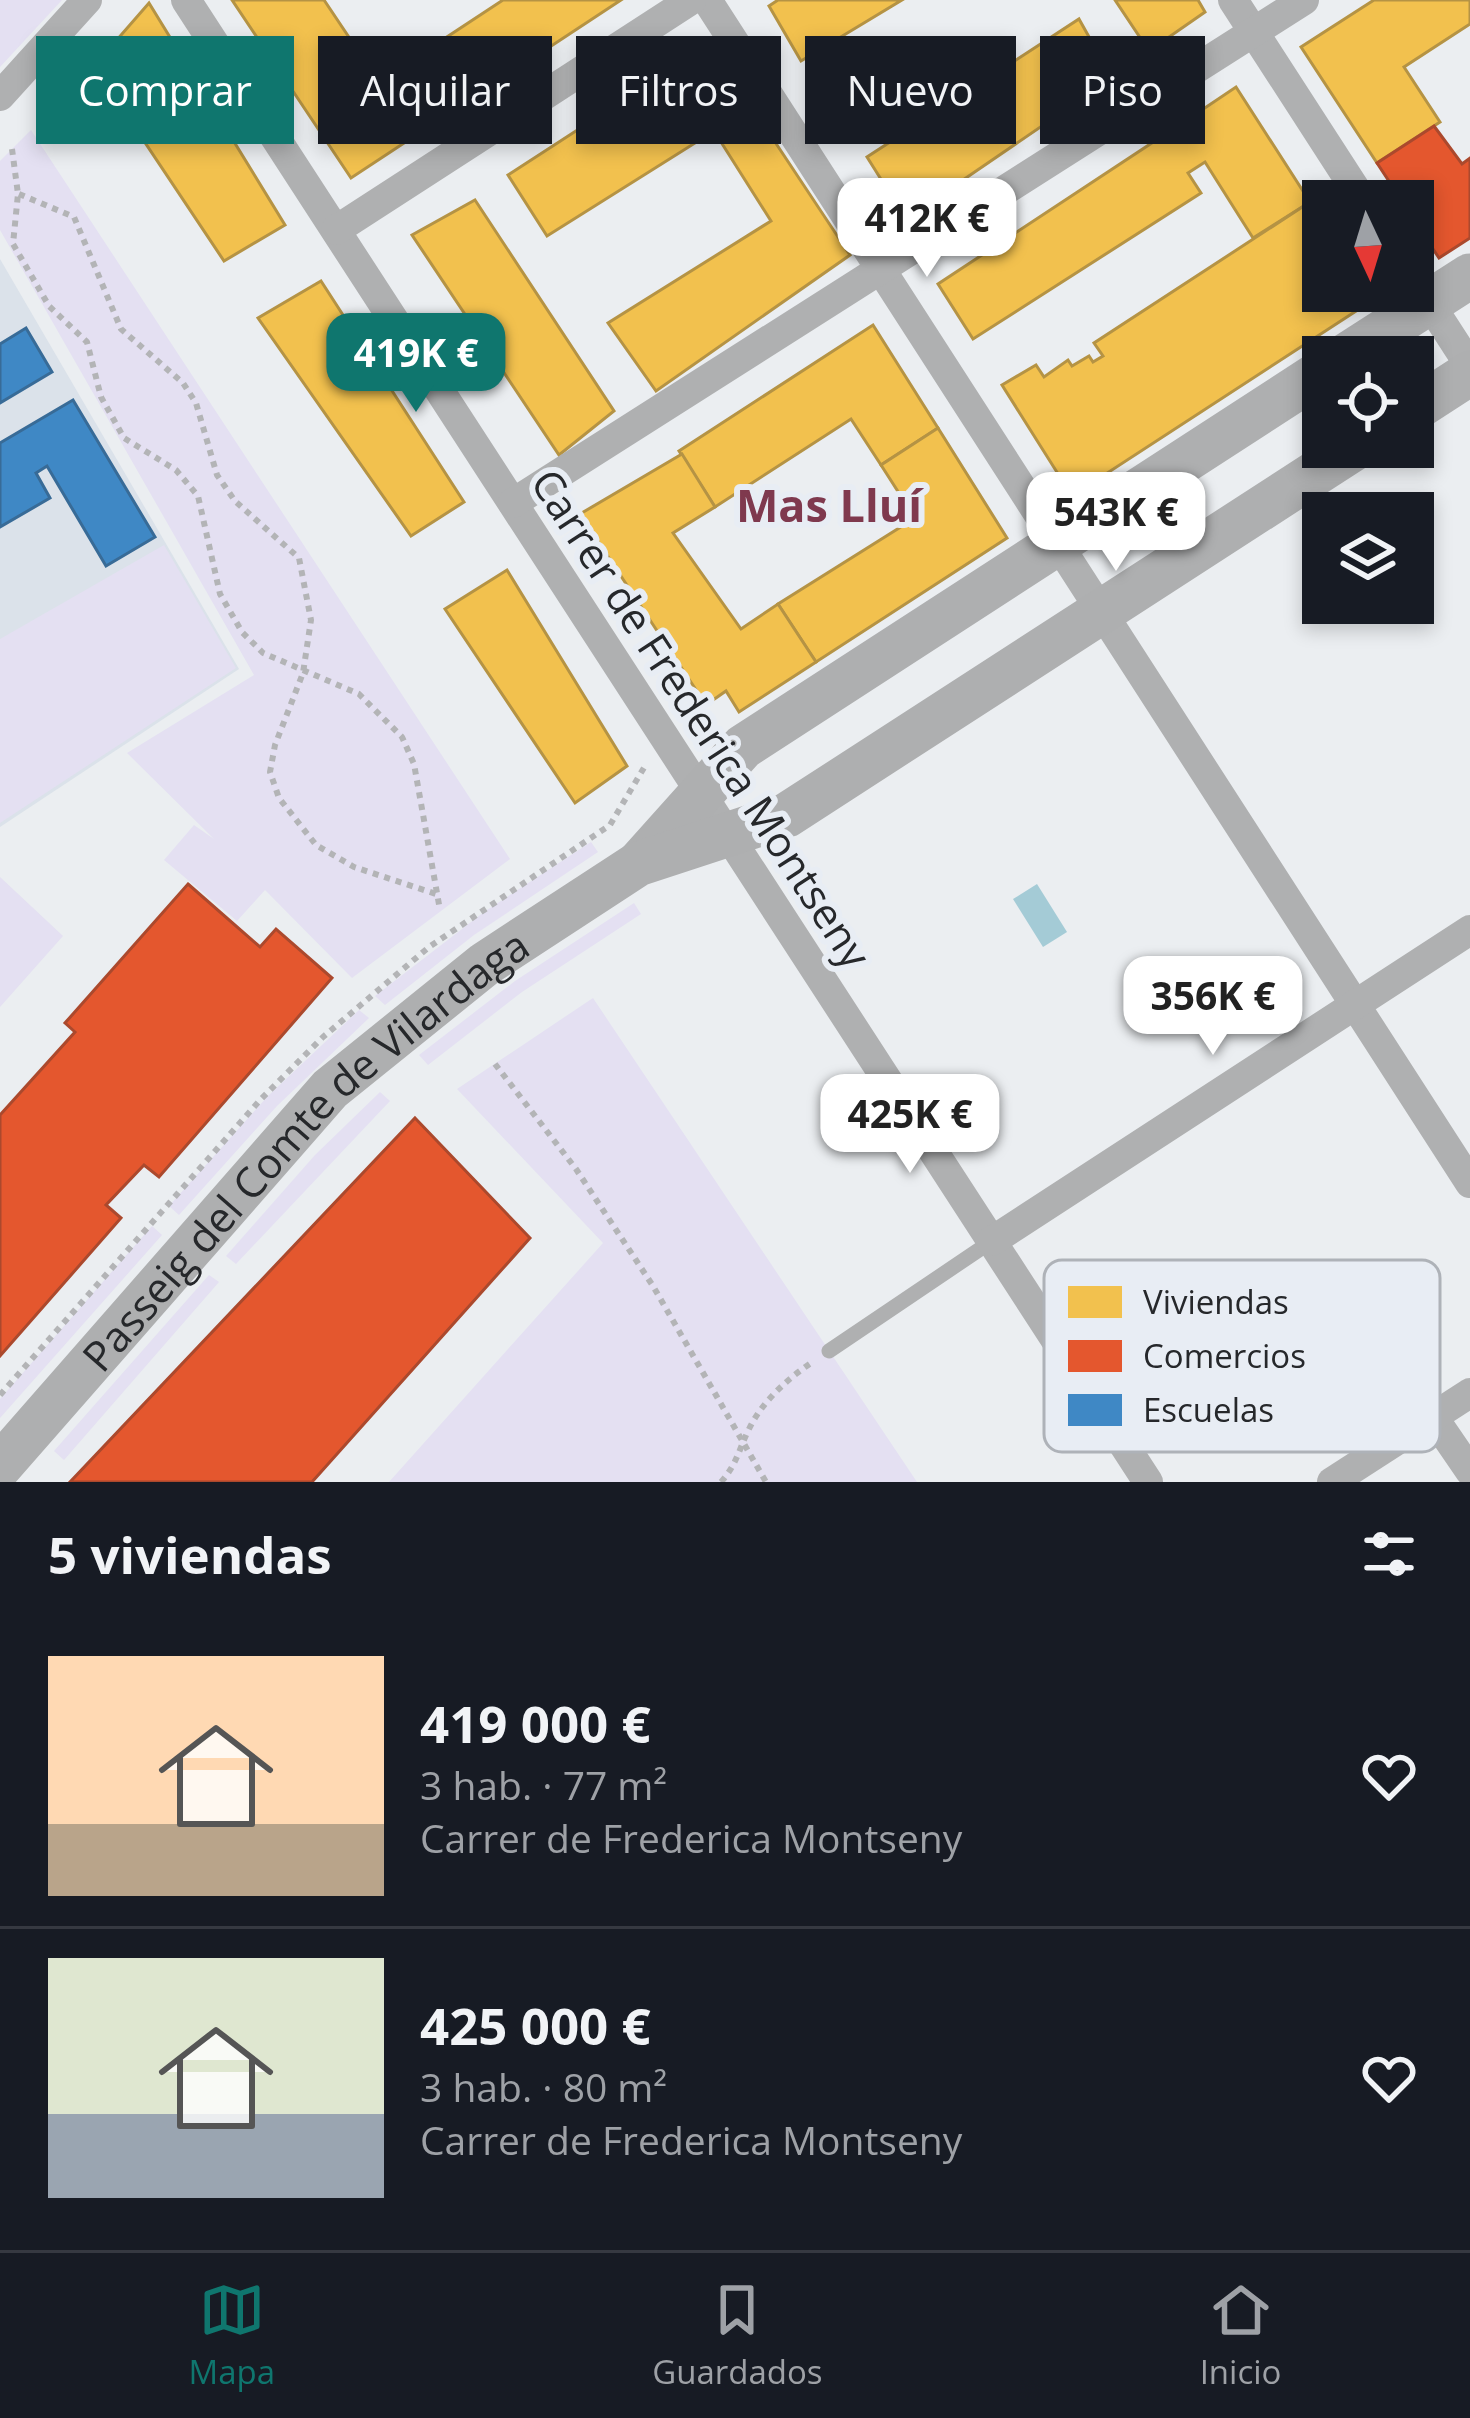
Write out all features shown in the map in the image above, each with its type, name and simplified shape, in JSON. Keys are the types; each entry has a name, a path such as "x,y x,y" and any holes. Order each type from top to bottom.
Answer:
{"street":[{"path":"0,95 87,0"},
{"name":"Carrer de Frederica Montseny","path":"186,0 1044,1321"},
{"path":"336,230 692,0"},
{"path":"707,0 1470,1183"},
{"path":"1233,0 1349,180"},
{"path":"513,503 1304,0"},
{"path":"1434,286 1470,275"},
{"path":"1434,311 1470,369 1434,395"},
{"path":"1368,336 1396,312"},
{"name":"Passeig del Comte de Vilardaga","path":"0,1466 330,1089 485,964 638,864 743,747 1302,385"},
{"name":"Passeig del Comte de Vilardaga","path":"638,864 787,815 1324,468"},
{"path":"992,1241 1470,930"},
{"path":"1440,1412 1470,1393"},
{"path":"1440,1428 1470,1471"},
{"name":"Carrer de Frederica Montseny","path":"1129,1452 1148,1482"},
{"path":"1332,1482 1378,1452"}],"lane":[{"path":"829,1351 992,1241"}],"path":[{"path":"13,148 18,194 13,244 49,306 87,342 101,397 124,438 176,470 198,496 220,594 242,632 263,653 359,694 401,737 414,764 440,910"},
{"path":"18,194 74,217 121,329 183,383 196,403 217,475 235,501 299,558 311,620 303,673 275,745 270,772 279,798 316,844 354,867 436,894"},
{"path":"589,839 618,816 655,756"},
{"path":"496,1064 627,1246 739,1429 743,1445 766,1482"},
{"path":"721,1482 770,1397 829,1351"}],"shaded area":[{"path":"0,0 62,0 0,67"},
{"path":"31,130 510,859 352,978 265,890 237,921 164,860 194,825 214,839 127,753 254,675 0,230 0,161"},
{"path":"0,259 239,669 0,827"},
{"path":"164,545 236,668 0,823 0,639"},
{"path":"591,842 598,852 474,935 385,1005 375,996 484,912"},
{"path":"0,877 63,936 0,1007"},
{"path":"634,903 641,914 522,992 428,1065 419,1055 515,981"},
{"path":"593,998 917,1482 389,1482 603,1243 457,1089"},
{"path":"359,1010 369,1018 277,1106 179,1215 169,1206 268,1096"},
{"path":"380,1092 390,1101 236,1264 226,1256 315,1155"},
{"path":"152,1226 162,1235 0,1418 0,1399"},
{"path":"209,1275 219,1282 64,1460 54,1451"}],"water":[{"path":"1037,884 1067,932 1043,947 1013,899"}],"building: Viviendas":[{"path":"232,0 324,0 348,36 318,36 318,129 294,93 294,36 256,36"},
{"path":"503,0 621,0 552,45 552,36 448,36"},
{"path":"778,0 902,0 842,36 805,36 801,61 769,6"},
{"path":"1115,0 1198,0 1205,12 1171,36 1139,36"},
{"path":"1374,0 1470,0 1470,24 1404,67 1440,122 1377,163 1301,47"},
{"path":"149,3 169,36 120,36"},
{"path":"1079,19 1089,36 1053,36"},
{"path":"1040,44 1040,127 1016,144 1016,60"},
{"path":"1236,87 1302,190 1302,207 1253,238 1205,162 1188,173 1201,193 973,339 938,284 1150,144 1205,144 1205,108"},
{"path":"576,131 576,144 693,144 547,236 508,175"},
{"path":"146,144 235,144 285,225 224,261"},
{"path":"328,144 403,144 351,178"},
{"path":"722,144 776,144 850,255 656,391 608,323 771,221"},
{"path":"887,144 1016,144 906,219 867,157"},
{"path":"475,200 614,411 559,455 412,235"},
{"path":"1302,207 1302,312 1355,312 1318,336 1302,336 1302,346 1072,496 1002,385 1036,365 1044,377 1068,360 1072,366 1089,356 1093,362 1103,356 1094,343"},
{"path":"321,281 464,502 411,536 258,318"},
{"path":"873,325 938,428 881,465 851,419 715,507 679,451"},
{"path":"938,428 1007,538 816,662 778,604 915,518 881,465"},
{"path":"682,454 715,507 673,533 741,629 778,604 816,662 739,712 726,691 706,705 580,514"},
{"path":"507,570 627,766 575,803 445,609"}],"building: Comercios":[{"path":"1434,126 1462,164 1470,158 1470,238 1439,258 1434,250 1434,180 1388,180 1377,163"},
{"path":"188,884 260,947 276,929 332,978 159,1177 144,1165 106,1205 121,1218 0,1356 0,1115 75,1032 65,1023"},
{"path":"415,1118 530,1238 312,1482 70,1482"}],"building: Escuelas":[{"path":"26,328 52,372 0,403 0,344"},
{"path":"73,400 155,537 106,566 47,466 36,473 50,498 0,527 0,443"}],"district":[{"name":"Mas Lluí","path":"829,504"}]}
